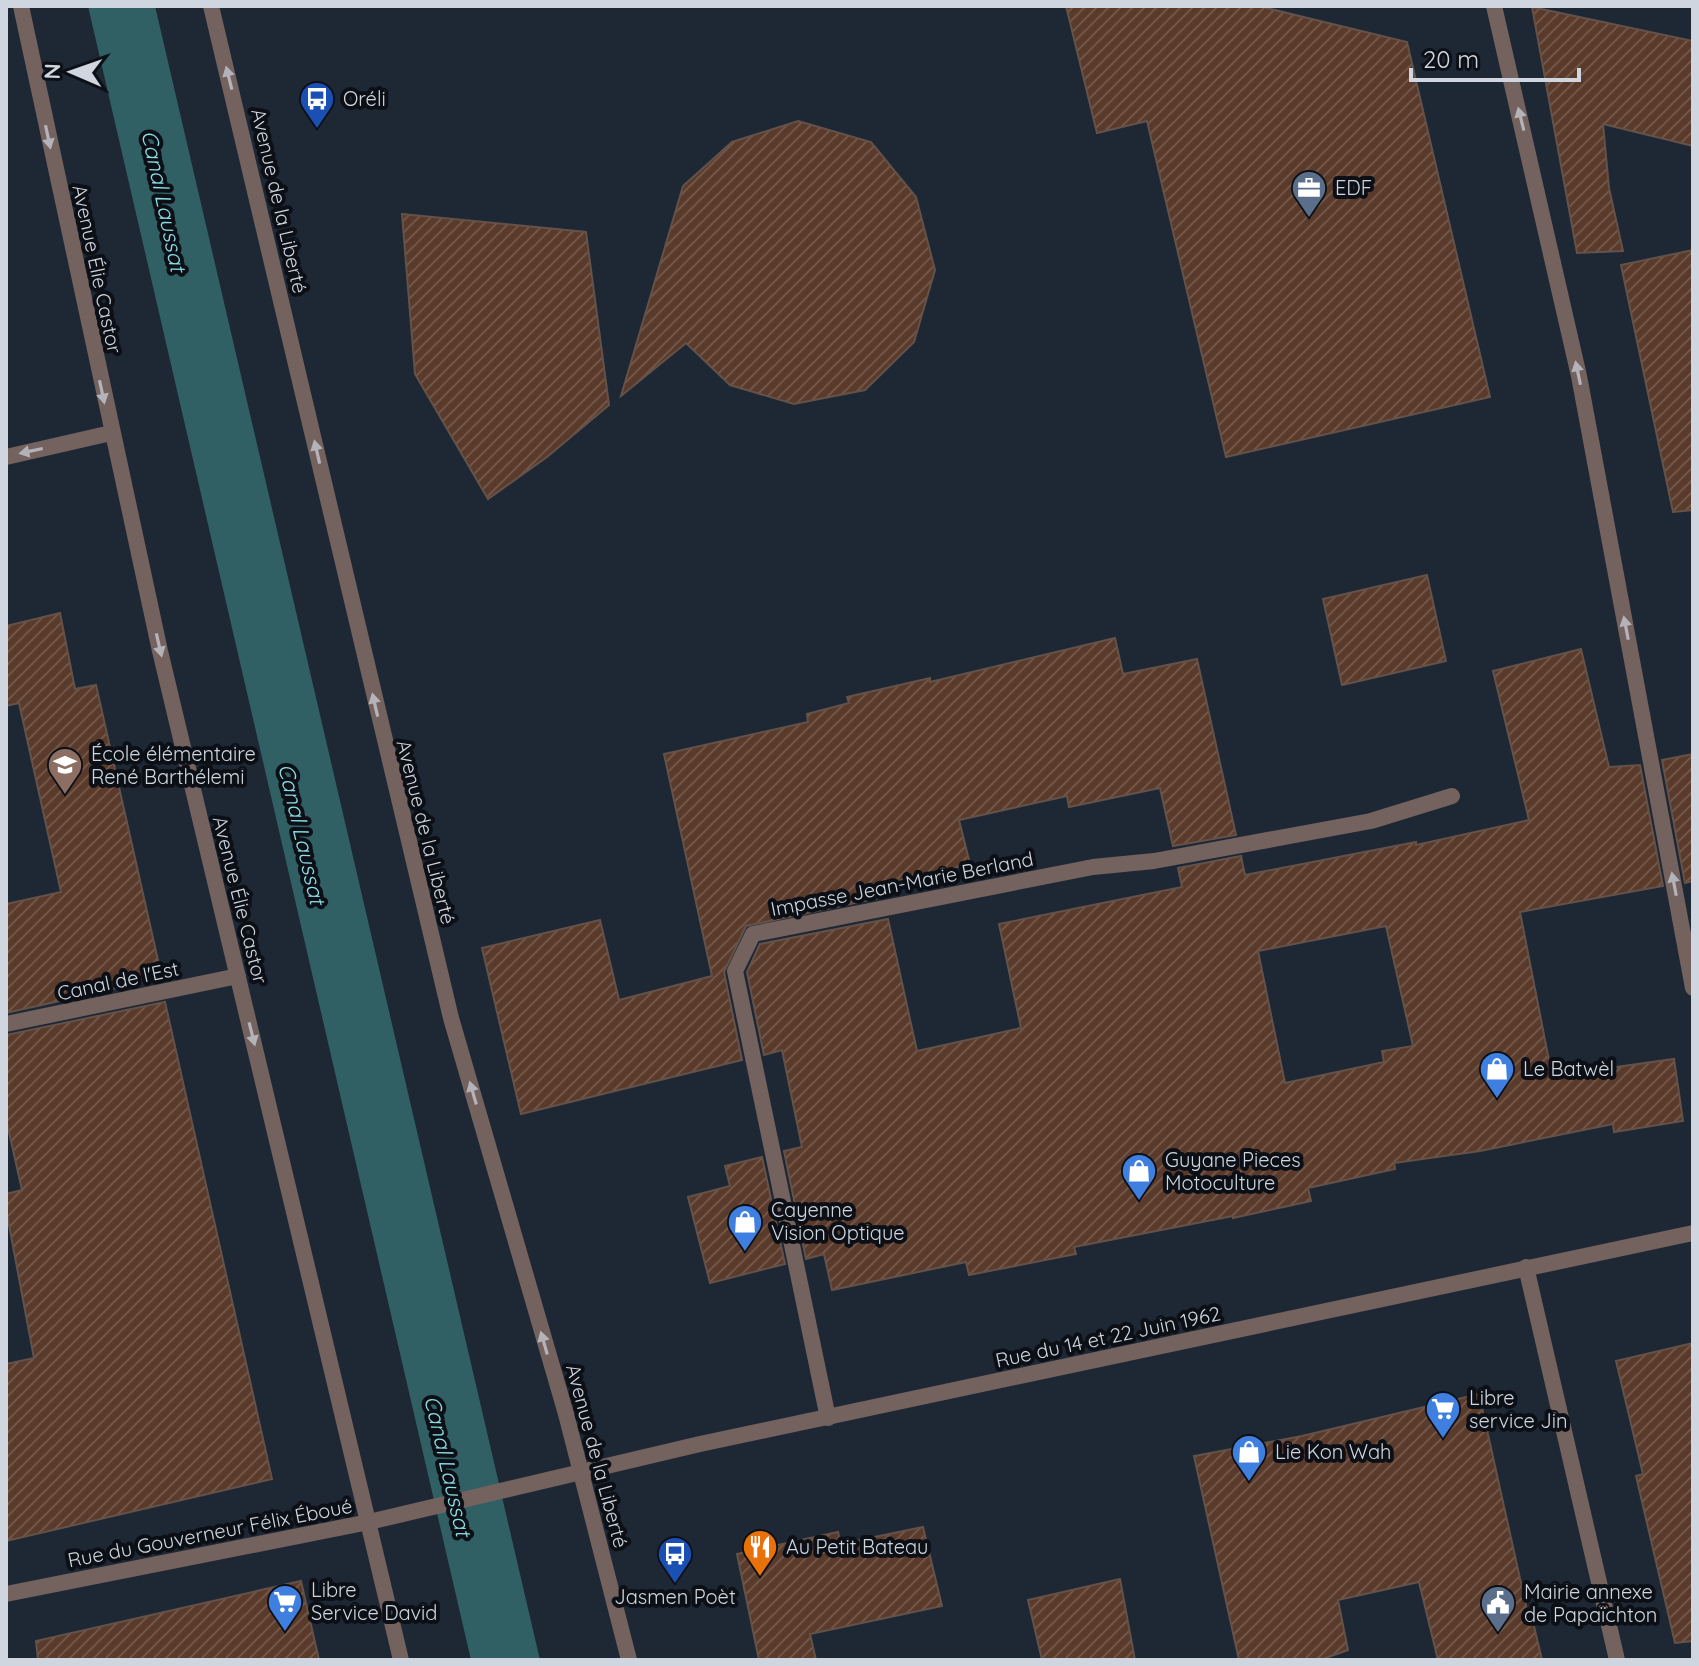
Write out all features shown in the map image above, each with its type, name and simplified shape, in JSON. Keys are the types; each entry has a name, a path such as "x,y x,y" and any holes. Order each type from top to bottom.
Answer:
{"street":[{"name":"Avenue Élie Castor","path":"21,6 111,433 401,1660"},
{"name":"Avenue de la Liberté","path":"211,6 451,1018 581,1472 629,1660"},
{"path":"1494,6 1579,376 1693,988"},
{"path":"6,457 111,433"},
{"name":"Impasse Jean-Marie Berland","path":"828,1418 735,971 753,934 1093,867 1154,861 1371,821 1452,796"},
{"name":"Canal de l'Est","path":"6,1024 238,976"},
{"name":"Rue du 14 et 22 Juin 1962","path":"531,1484 1693,1233"},
{"path":"1526,1267 1617,1660"},
{"name":"Rue du Gouverneur Félix Éboué","path":"6,1594 369,1522 531,1484"}],"water":[{"name":"Canal Laussat","path":"88,6 155,6 540,1660 471,1660"}],"building":[{"name":"EDF","path":"1066,6 1258,6 1407,42 1490,397 1226,457 1147,121 1097,133"},
{"path":"1532,7 1693,41 1693,146 1603,124 1609,188 1623,251 1577,253"},
{"path":"798,121 871,142 916,197 935,270 914,342 865,390 794,404 730,385 686,343 621,396 683,186 732,142"},
{"path":"402,214 586,232 609,405 547,457 488,499 415,374"},
{"path":"1693,250 1693,510 1673,512 1621,265"},
{"path":"1427,575 1446,661 1342,685 1323,599"},
{"name":"École élémentaire René Barthélemi","path":"60,613 75,689 96,685 162,978 6,1013 6,904 61,892 19,703 6,706 6,626"},
{"path":"1115,638 1123,674 1197,659 1236,835 1173,846 1160,788 1069,807 1067,796 959,820 970,864 880,885 883,897 746,926 724,972 742,1060 521,1114 482,948 600,920 619,1000 712,976 664,754 808,722 807,714 849,703 847,697 930,678 930,682"},
{"path":"1581,649 1609,767 1640,765 1663,886 1520,912 1552,1076 1674,1059 1683,1121 1614,1132 1613,1124 1480,1151 1394,1163 1395,1169 1308,1188 1311,1201 1074,1247 1076,1254 969,1275 966,1262 832,1290 824,1254 806,1259 784,1151 802,1147 782,1050 764,1055 747,972 760,944 888,919 917,1051 1021,1028 999,924 1182,887 1178,868 1241,856 1245,875 1416,842 1416,845 1529,820 1493,671","holes":["1386,926 1413,1046 1382,1051 1384,1062 1285,1083 1258,951"]},
{"path":"1693,754 1693,881 1685,883 1662,760"},
{"path":"165,1002 272,1479 6,1541 6,1364 34,1358 6,1209 6,1194 22,1190 6,1119 6,1035"},
{"path":"762,1157 785,1264 710,1283 688,1197 730,1186 725,1166"},
{"path":"1693,1343 1693,1641 1675,1643 1636,1476 1643,1474 1616,1361"},
{"path":"1479,1394 1527,1610 1530,1609 1542,1660 1438,1660 1419,1582 1338,1600 1348,1650 1320,1660 1239,1660 1194,1456 1302,1436"},
{"path":"923,1527 942,1606 810,1634 816,1660 759,1660 737,1554 838,1532 841,1544"},
{"path":"1120,1579 1135,1660 1042,1660 1028,1600"},
{"path":"301,1581 319,1660 38,1660 36,1641"}],"place":[{"name":"Oréli","path":"317,130"},
{"name":"EDF","path":"1309,219"},
{"name":"École élémentaire René Barthélemi","path":"65,796"},
{"name":"Le Batwèl","path":"1497,1100"},
{"name":"Guyane Pieces Motoculture","path":"1139,1202"},
{"name":"Cayenne Vision Optique","path":"745,1253"},
{"name":"Libre service Jin","path":"1443,1440"},
{"name":"Lie Kon Wah","path":"1249,1483"},
{"name":"Au Petit Bateau","path":"760,1578"},
{"name":"Jasmen Poèt","path":"675,1585"},
{"name":"Libre Service David","path":"285,1633"},
{"name":"Mairie annexe de Papaïchton","path":"1498,1634"}]}
